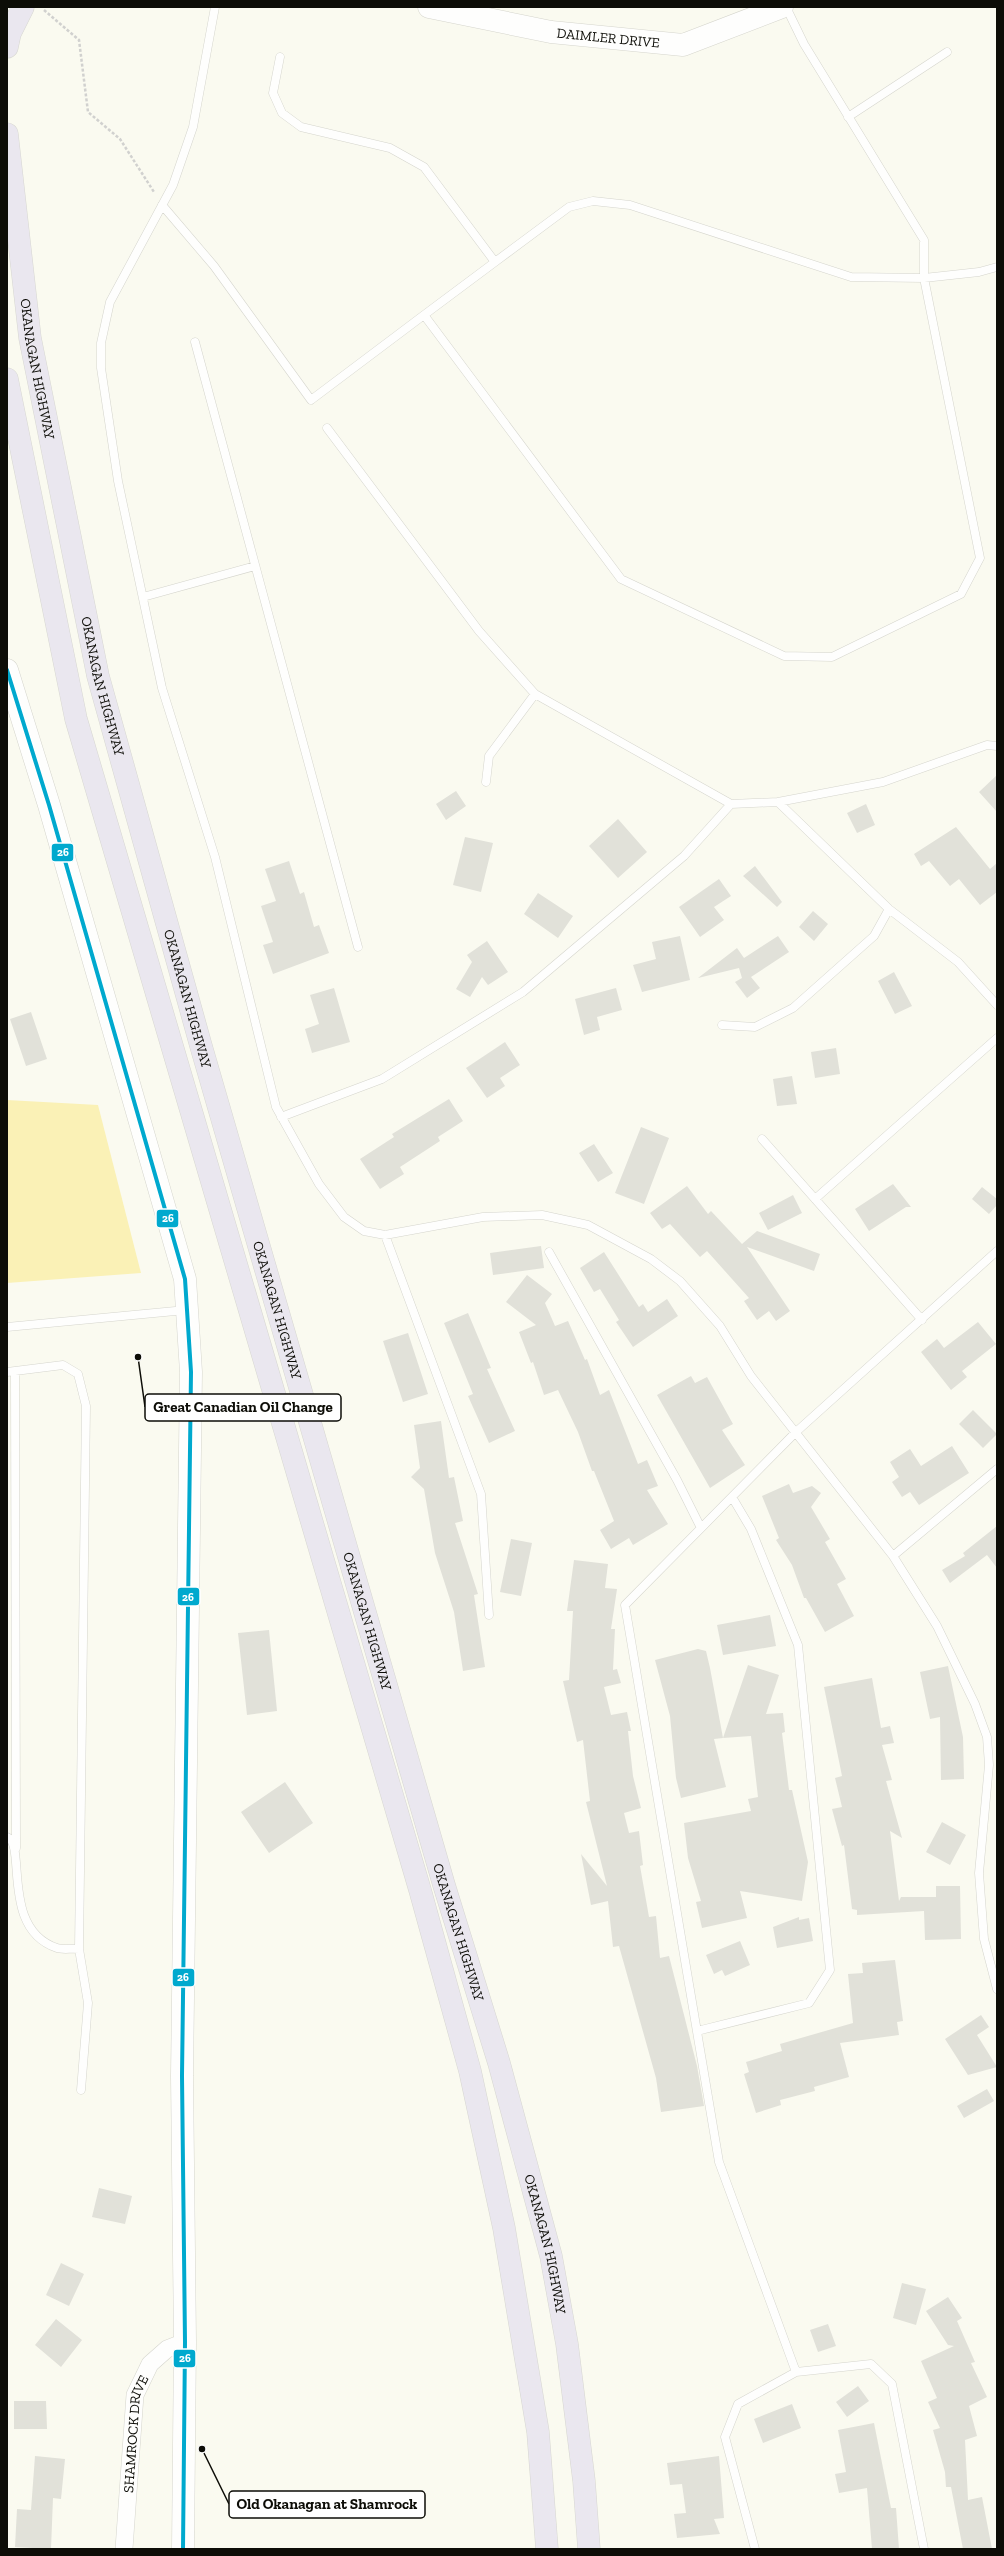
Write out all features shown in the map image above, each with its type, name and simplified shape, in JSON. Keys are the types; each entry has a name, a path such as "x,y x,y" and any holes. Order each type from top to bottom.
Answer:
{"highway":[{"path":"7,47 10,33 23,7"},
{"name":"OKANAGAN HIGHWAY","path":"7,134 30,338 98,676 203,1054 439,1870 499,2063 551,2256 568,2351 584,2481 589,2549"},
{"name":"OKANAGAN HIGHWAY","path":"7,379 76,719 400,1822 470,2071 504,2228 538,2432 547,2549"}],"street":[{"name":"DAIMLER DRIVE","path":"429,7 551,32 683,45 782,7"},
{"path":"7,670 49,805 185,1279 192,1372 182,2076 185,2342 183,2549"},
{"name":"SHAMROCK DRIVE","path":"124,2549 135,2395 150,2364 167,2348 185,2342"}],"lane":[{"path":"215,7 193,127 173,185 110,302 101,343 101,368 118,480 162,688 215,857 276,1107 319,1184 344,1217 364,1231 385,1235 483,1217 542,1215 588,1225 651,1259 680,1281 720,1326 751,1376 893,1556 937,1626 975,1704 987,1737 989,1765 979,1873 984,1939 997,1989"},
{"path":"424,315 621,579 784,656 832,656 961,594 980,558 924,278 924,240 804,44 786,7"},
{"path":"848,117 947,52"},
{"path":"280,57 273,93 282,113 300,127 390,148 424,167 495,262"},
{"path":"162,205 214,266 311,400 569,207 593,201 630,205 851,277 924,278 979,272 997,267"},
{"path":"195,342 358,947"},
{"path":"327,428 479,631 534,694 731,804 778,802 883,782 987,745 997,746"},
{"path":"143,597 255,566"},
{"path":"486,782 489,756 534,694"},
{"path":"778,802 890,909 958,962 997,1005"},
{"path":"281,1117 382,1079 523,992 684,856 731,804"},
{"path":"722,1025 755,1028 793,1008 874,936 890,909"},
{"path":"815,1199 997,1038"},
{"path":"762,1139 922,1320"},
{"path":"385,1235 481,1494 489,1615"},
{"path":"549,1252 677,1480 701,1528"},
{"path":"796,2372 719,2162 624,1604 796,1432 997,1252"},
{"path":"7,1327 187,1310"},
{"path":"79,1948 58,1948 40,1938 22,1916 16,1883 11,1372 63,1365 78,1374 86,1406 79,1948 88,2003 81,2090"},
{"path":"893,1556 997,1469"},
{"path":"697,2031 809,2003 830,1970 798,1645 751,1529 732,1496"},
{"path":"7,1837 16,1849"},
{"path":"755,2549 725,2437 738,2404 796,2372 871,2364 892,2384 924,2549"}],"path":[{"path":"44,10 79,40 88,112 120,139 162,205"}],"shaded area":[{"path":"7,1100 98,1105 141,1273 7,1283"}],"building":[{"path":"997,775 997,812 979,792"},
{"path":"456,791 466,806 446,820 436,804"},
{"path":"866,804 875,825 857,833 847,813"},
{"path":"618,819 647,852 618,878 589,846"},
{"path":"956,827 990,869 997,863 997,892 980,905 959,879 950,886 929,861 921,866 914,854"},
{"path":"465,837 493,843 481,892 453,885"},
{"path":"289,861 300,894 304,892 314,927 319,925 329,953 273,974 263,945 273,942 261,906 276,901 265,869"},
{"path":"755,866 782,902 777,907 743,876"},
{"path":"719,879 731,896 714,907 724,920 700,937 679,907"},
{"path":"538,893 573,916 558,938 524,914"},
{"path":"813,911 828,924 814,941 799,927"},
{"path":"680,936 690,980 642,992 633,965 656,959 652,942"},
{"path":"778,936 789,952 751,977 760,988 747,998 735,982 742,978 739,968 698,978 737,948 744,958"},
{"path":"487,941 508,972 488,985 482,977 470,997 456,989 472,962 467,955"},
{"path":"894,972 912,1006 895,1014 878,981"},
{"path":"334,988 350,1042 312,1053 305,1029 319,1024 310,995"},
{"path":"616,988 622,1010 597,1017 600,1030 584,1035 575,999"},
{"path":"31,1012 47,1059 26,1066 10,1019"},
{"path":"505,1042 520,1065 500,1078 505,1086 487,1098 466,1068"},
{"path":"836,1048 840,1074 815,1078 811,1052"},
{"path":"792,1076 797,1104 777,1106 773,1079"},
{"path":"449,1099 463,1121 438,1137 440,1141 400,1167 404,1174 380,1189 360,1159 394,1137 392,1134"},
{"path":"641,1127 669,1138 644,1204 615,1193"},
{"path":"594,1144 613,1173 598,1182 579,1153"},
{"path":"893,1184 911,1207 906,1207 869,1231 855,1209"},
{"path":"687,1186 708,1214 711,1211 742,1244 757,1231 820,1254 814,1271 747,1247 790,1311 776,1321 769,1311 757,1320 744,1301 749,1298 707,1251 700,1257 670,1224 662,1229 650,1213"},
{"path":"982,1187 997,1199 997,1205 989,1214 972,1199"},
{"path":"793,1195 802,1213 768,1230 759,1213"},
{"path":"541,1246 544,1268 493,1275 490,1253"},
{"path":"604,1252 639,1307 643,1304 648,1312 667,1299 678,1316 633,1347 616,1322 619,1320 600,1289 594,1292 580,1268"},
{"path":"527,1275 552,1294 545,1303 555,1326 568,1321 585,1360 587,1359 600,1395 609,1390 638,1464 647,1460 658,1486 647,1490 668,1524 633,1545 629,1538 611,1549 600,1530 614,1521 594,1471 592,1471 578,1432 558,1390 544,1395 533,1362 531,1363 519,1332 536,1325 506,1302"},
{"path":"468,1313 491,1368 487,1369 515,1431 489,1443 468,1396 473,1394 444,1323"},
{"path":"978,1322 996,1344 962,1371 967,1377 951,1390 921,1352 937,1339 944,1348"},
{"path":"408,1333 428,1394 403,1402 383,1341"},
{"path":"691,1376 695,1383 707,1377 733,1424 722,1430 745,1465 710,1488 657,1395"},
{"path":"973,1410 997,1434 983,1448 959,1424"},
{"path":"441,1421 449,1478 454,1477 463,1521 455,1523 478,1594 474,1595 485,1667 463,1671 454,1612 435,1553 424,1489 411,1477 420,1468 414,1425"},
{"path":"952,1446 969,1473 919,1505 910,1492 902,1497 892,1482 899,1477 890,1462 910,1449 921,1466"},
{"path":"789,1484 793,1493 812,1486 821,1493 811,1507 830,1539 825,1542 846,1579 837,1584 854,1616 825,1632 806,1598 804,1598 792,1565 776,1540 779,1538 762,1496"},
{"path":"997,1526 997,1568 987,1555 950,1583 942,1570 965,1556 963,1553"},
{"path":"511,1539 532,1543 521,1596 500,1592"},
{"path":"574,1560 608,1564 605,1588 617,1589 611,1629 615,1629 613,1670 617,1669 621,1683 604,1687 611,1715 627,1712 631,1731 628,1731 633,1776 641,1808 624,1813 629,1833 639,1831 643,1865 640,1866 649,1917 656,1916 660,1958 669,1956 697,2066 704,2106 661,2112 656,2078 619,1946 613,1947 608,1901 591,1905 581,1854 607,1886 586,1802 590,1801 583,1740 577,1742 563,1681 569,1680 573,1611 567,1611"},
{"path":"770,1615 776,1646 723,1655 717,1625"},
{"path":"269,1630 277,1711 247,1715 238,1633"},
{"path":"698,1649 706,1651 710,1668 723,1738 714,1739 726,1787 681,1798 676,1778 670,1716 655,1660"},
{"path":"748,1665 779,1675 766,1714 783,1713 785,1732 782,1733 789,1790 792,1790 808,1862 802,1901 740,1891 747,1918 702,1928 696,1902 701,1901 688,1858 684,1823 751,1811 748,1799 758,1797 751,1736 723,1738"},
{"path":"948,1666 963,1737 964,1779 941,1780 940,1717 930,1719 920,1672"},
{"path":"872,1678 881,1728 890,1726 894,1743 882,1745 892,1780 886,1781 902,1838 890,1831 899,1901 901,1897 936,1897 936,1886 960,1886 961,1939 925,1940 924,1911 857,1915 857,1910 852,1909 844,1845 842,1846 832,1809 842,1807 835,1778 842,1776 824,1687"},
{"path":"285,1782 313,1823 269,1853 241,1812"},
{"path":"942,1822 966,1835 950,1865 926,1852"},
{"path":"799,1917 799,1920 809,1918 813,1941 777,1948 773,1927"},
{"path":"740,1941 750,1965 725,1976 722,1970 714,1974 706,1955"},
{"path":"895,1960 903,2021 897,2022 899,2035 840,2043 849,2077 814,2087 815,2091 780,2100 781,2105 756,2113 744,2074 749,2072 746,2062 782,2051 780,2044 853,2023 848,1974 863,1973 862,1963"},
{"path":"981,2015 989,2027 977,2035 997,2067 968,2075 945,2039"},
{"path":"987,2089 994,2101 964,2118 957,2106"},
{"path":"99,2188 132,2196 125,2224 92,2217"},
{"path":"61,2263 84,2274 69,2306 46,2295"},
{"path":"902,2283 926,2289 916,2325 893,2318"},
{"path":"948,2297 962,2318 957,2321 975,2362 971,2363 987,2397 969,2406 977,2436 965,2440 968,2500 982,2497 992,2549 963,2549 951,2487 946,2487 945,2472 933,2430 940,2428 928,2402 937,2398 921,2361 954,2346 948,2345 926,2311"},
{"path":"56,2319 82,2340 61,2367 35,2345"},
{"path":"828,2324 836,2346 818,2352 810,2330"},
{"path":"858,2386 869,2401 847,2417 836,2402"},
{"path":"14,2401 46,2401 47,2429 14,2429"},
{"path":"792,2404 801,2428 763,2443 754,2419"},
{"path":"874,2423 891,2508 896,2508 899,2549 872,2549 867,2488 839,2493 835,2474 846,2472 838,2430"},
{"path":"35,2456 65,2459 61,2499 53,2498 51,2549 15,2547 17,2509 31,2510"},
{"path":"719,2456 724,2518 714,2519 720,2534 677,2538 674,2514 686,2513 682,2484 670,2485 667,2463"}],"transit line":[{"name":"26","path":"7,670 49,805 185,1279 191,1372 182,2076 185,2342 183,2549"}],"place":[{"name":"Great Canadian Oil Change","path":"138,1357"},
{"name":"Old Okanagan at Shamrock","path":"202,2449"}]}
